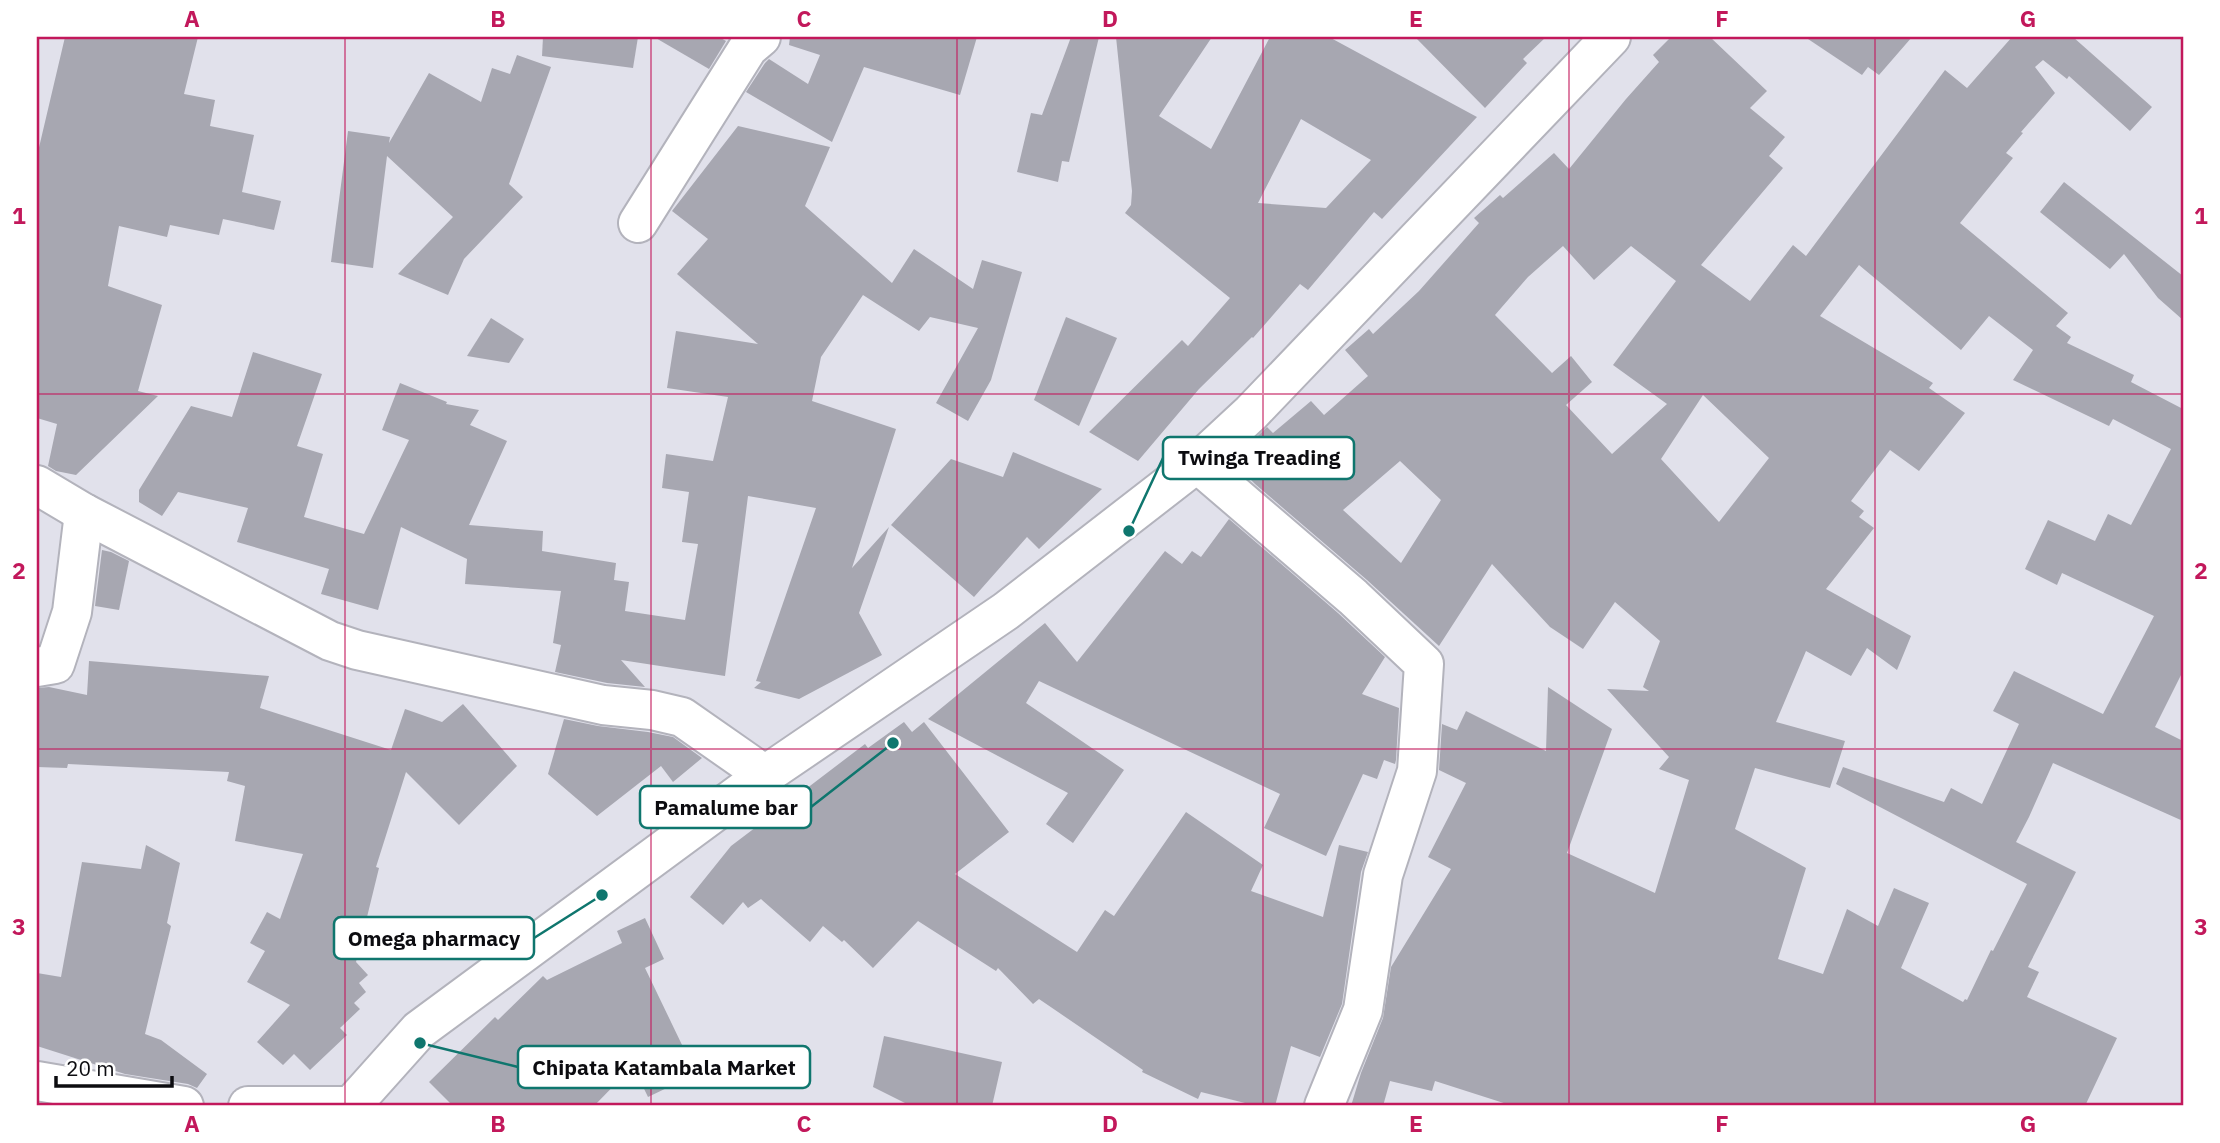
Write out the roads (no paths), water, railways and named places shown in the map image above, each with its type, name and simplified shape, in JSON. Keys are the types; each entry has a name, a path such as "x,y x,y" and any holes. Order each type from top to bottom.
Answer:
{"street":[{"path":"638,223 748,48 761,37"},
{"path":"248,1106 352,1106 419,1030 765,775 1006,611 1197,463 1260,403 1611,37"},
{"path":"1197,463 1353,597 1424,664 1417,771 1383,875 1363,1010 1324,1106"},
{"path":"37,485 85,513 330,641 357,650 603,705 682,716 765,775"},
{"path":"37,667 55,664 72,612 85,513"},
{"path":"37,1081 184,1106"}],"place":[{"name":"Twinga Treading","path":"1129,531"},
{"name":"Pamalume bar","path":"893,743"},
{"name":"Omega pharmacy","path":"602,895"},
{"name":"Chipata Katambala Market","path":"420,1043"}]}
